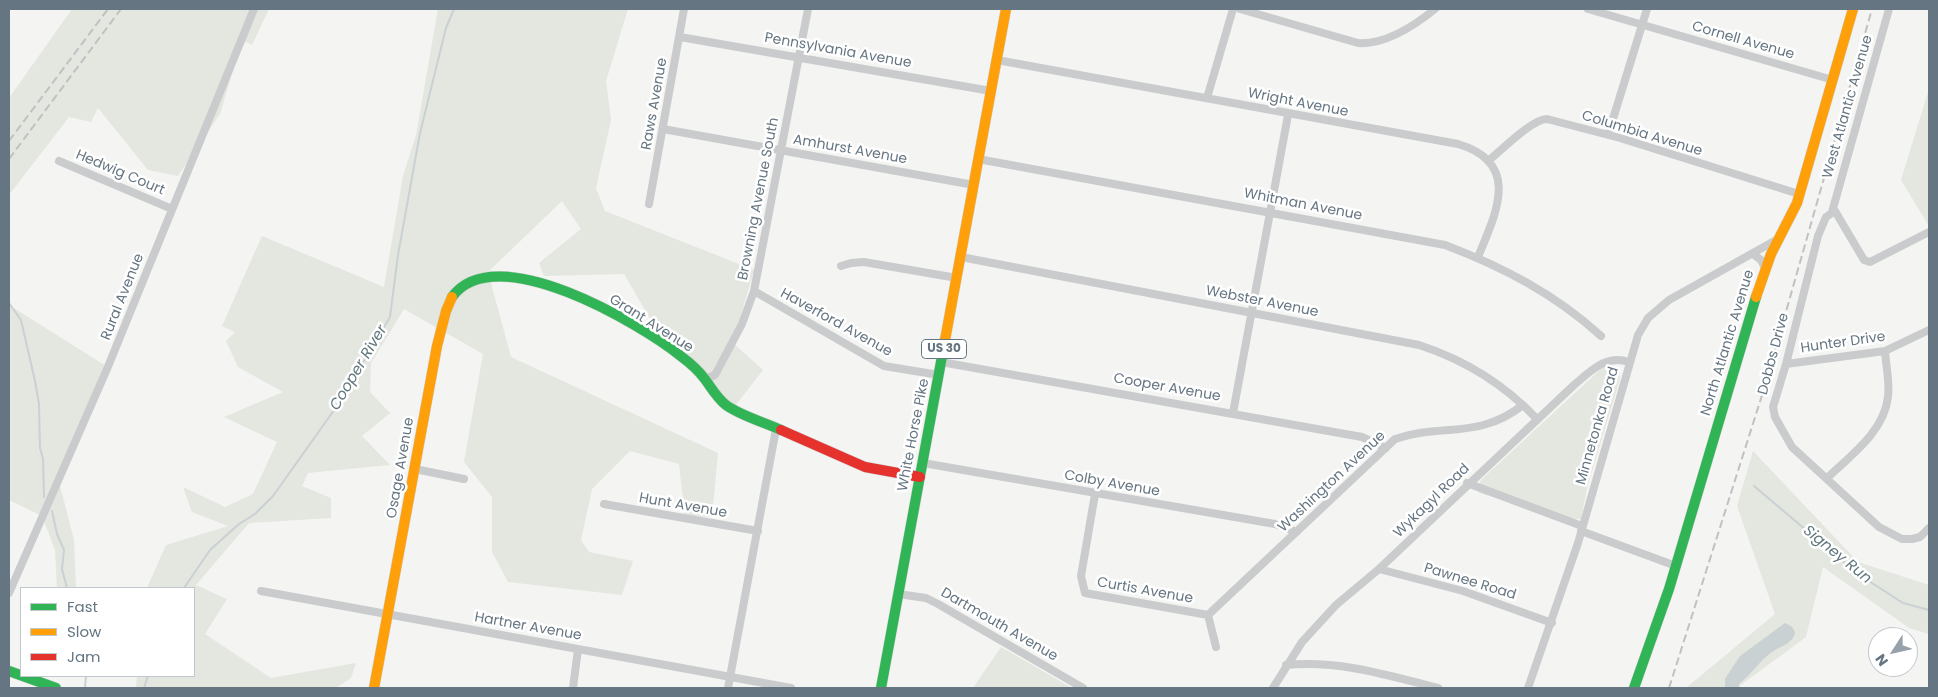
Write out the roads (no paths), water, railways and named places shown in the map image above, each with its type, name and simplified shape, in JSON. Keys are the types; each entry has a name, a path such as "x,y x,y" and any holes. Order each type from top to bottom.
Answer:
{"main road":[{"name":"White Horse Pike","path":"880,688 1006,9"},
{"name":"North Atlantic Avenue","path":"1634,688 1676,566 1765,268 1778,239 1791,218 1799,194 1853,9"},
{"name":"Grant Avenue","path":"489,275 558,287 574,294 664,346 694,368 705,380 716,397 726,405 865,468 920,477"},
{"name":"Osage Avenue","path":"374,688 437,346 448,305 463,285 489,275"},
{"path":"24,677 56,688"}],"street":[{"name":"Rural Avenue","path":"9,593 107,369 254,9"},
{"name":"Raws Avenue","path":"649,204 684,9"},
{"name":"Browning Avenue South","path":"705,380 716,375 742,324 754,291 808,9"},
{"path":"1207,98 1233,9"},
{"path":"1240,9 1371,44 1413,25 1435,9"},
{"name":"Cornell Avenue","path":"1588,9 1833,80"},
{"path":"1608,135 1647,9"},
{"name":"West Atlantic Avenue","path":"1831,213 1889,9"},
{"name":"Pennsylvania Avenue","path":"680,36 991,92"},
{"name":"Wright Avenue","path":"997,60 1207,98 1288,115 1458,144 1474,149 1488,161 1499,184 1500,198 1478,258"},
{"path":"1233,413 1288,115"},
{"name":"Columbia Avenue","path":"1488,161 1542,119 1608,135 1799,194"},
{"name":"Amhurst Avenue","path":"663,129 974,185"},
{"name":"Whitman Avenue","path":"978,159 1271,211 1445,245 1530,282 1556,299 1601,336"},
{"name":"Hedwig Court","path":"59,161 172,209"},
{"path":"1831,213 1838,214 1864,260 1870,262 1928,232"},
{"name":"Dobbs Drive","path":"1831,213 1826,216 1818,236 1786,364 1773,407 1775,417 1792,447 1879,527 1902,539 1920,537 1929,528"},
{"name":"Minnetonka Road","path":"1528,688 1552,623 1582,529 1638,335 1656,309 1778,239"},
{"path":"1753,254 1761,260 1765,268"},
{"name":"Webster Avenue","path":"961,257 1432,349 1486,375 1537,419"},
{"path":"841,266 851,262 864,262 957,278"},
{"name":"Haverford Avenue","path":"754,291 884,366 939,375"},
{"name":"Hunter Drive","path":"1786,364 1885,351 1929,330"},
{"path":"1827,478 1856,451 1883,418 1888,397 1885,351"},
{"name":"Wykagyl Road","path":"1273,688 1302,642 1336,604 1379,569 1467,483 1574,385 1603,362 1620,359 1629,362"},
{"name":"Cooper Avenue","path":"941,362 1362,437 1386,448"},
{"name":"Washington Avenue","path":"1208,615 1395,439 1410,434 1477,428 1510,415 1523,405"},
{"path":"728,688 776,429"},
{"name":"Colby Avenue","path":"923,463 1275,524 1297,532"},
{"path":"415,469 464,479"},
{"path":"1467,483 1676,566"},
{"name":"Curtis Avenue","path":"1095,494 1081,576 1085,593 1208,615"},
{"name":"Hunt Avenue","path":"604,504 758,531"},
{"name":"Pawnee Road","path":"1379,569 1463,591 1552,623"},
{"name":"Hartner Avenue","path":"261,591 791,688"},
{"name":"Dartmouth Avenue","path":"898,594 926,598 938,604 1083,688"},
{"path":"1208,615 1216,647"},
{"path":"572,688 578,649"},
{"path":"1286,665 1311,662 1356,667 1438,688"}],"waterway":[{"name":"Cooper River","path":"185,587 210,550 239,524 255,514 273,496 337,406 390,317 398,255 420,133 446,28 454,9"},
{"path":"9,303 21,320 35,381 39,404 44,497"},
{"name":"Signey Run","path":"1754,486 1858,574 1903,603 1929,610"},
{"path":"52,511 57,534 64,550 62,569 67,587"},
{"path":"85,688 86,677"},
{"name":"Cooper River","path":"144,688 148,677"}],"railway":[{"path":"9,141 108,9"},
{"path":"9,159 121,9"},
{"path":"1669,688 1764,389 1872,9"}]}
